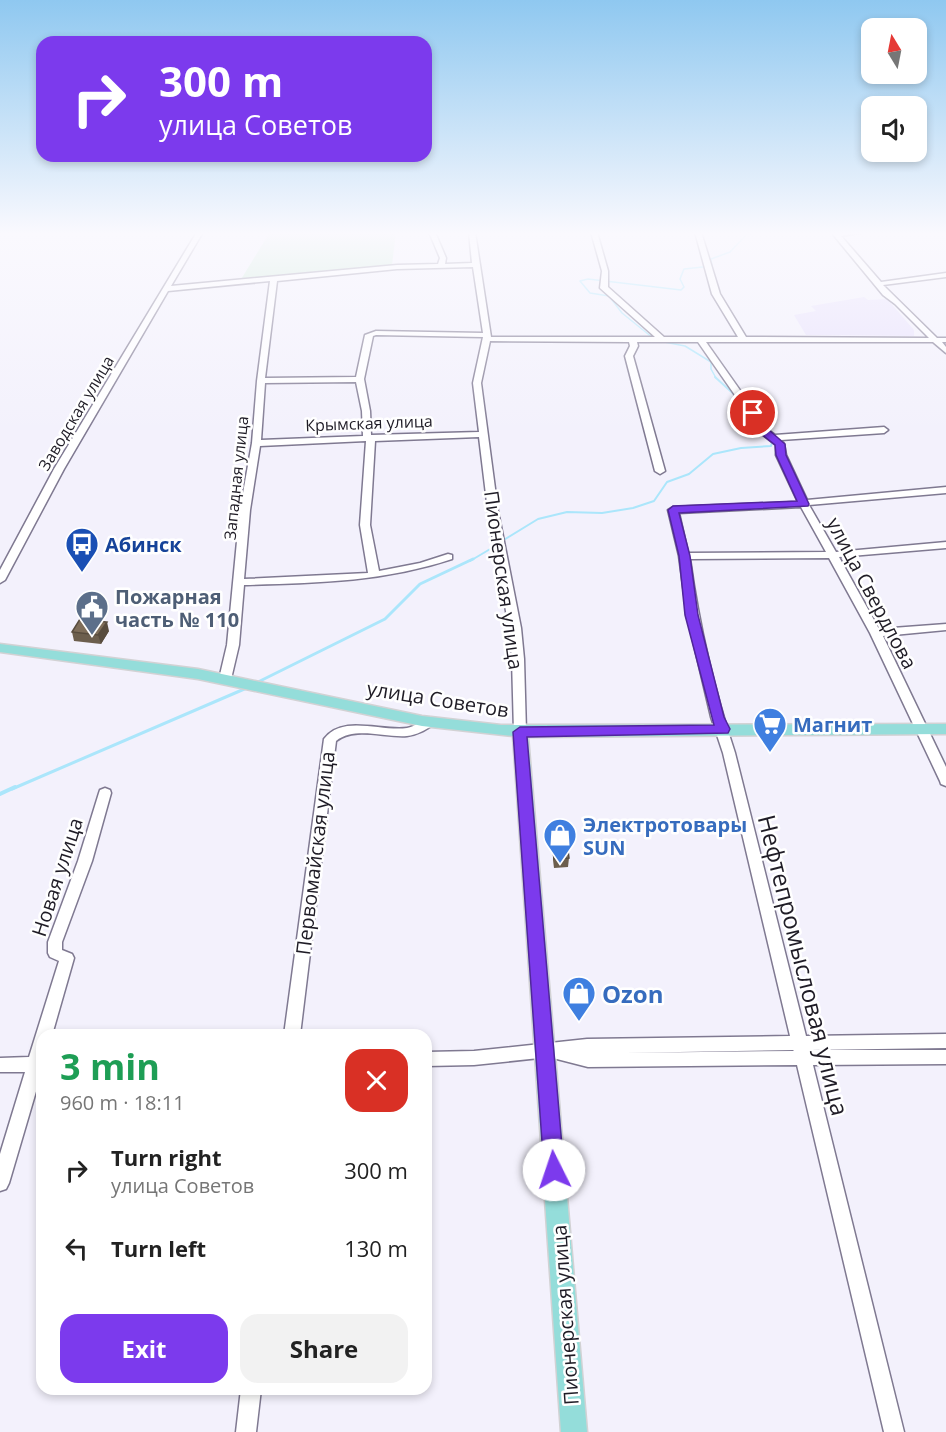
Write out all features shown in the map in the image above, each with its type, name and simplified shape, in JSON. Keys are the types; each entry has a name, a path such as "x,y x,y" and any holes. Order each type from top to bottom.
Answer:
{"main road":[{"name":"улица Советов","path":"0,648 123,663 225,679 477,730 520,732 946,729"},
{"name":"Пионерская улица","path":"520,732 574,1432"}],"street":[{"name":"Заводская улица","path":"0,580 59,469 161,299"},
{"name":"Западная улица","path":"225,679 233,645 245,510 256,443 271,299"},
{"name":"Пионерская улица","path":"481,299 487,337 477,375 493,511 518,659 520,732"},
{"path":"616,299 661,338"},
{"path":"719,299 743,339"},
{"path":"894,299 898,302"},
{"path":"896,299 946,351"},
{"path":"374,575 365,525 369,438 360,379 369,335 381,333 632,339 946,340"},
{"path":"632,339 634,346 630,356 660,471"},
{"name":"улица Свердлова","path":"700,339 765,432 780,444 781,455 804,504 876,633 946,782"},
{"path":"261,381 360,379"},
{"path":"775,438 884,430"},
{"name":"Крымская улица","path":"256,443 483,434"},
{"path":"804,504 812,501 946,490"},
{"name":"Нефтепромысловая улица","path":"804,504 673,510 684,556 692,615 717,717 723,729 894,1432"},
{"path":"684,556 832,555 946,545"},
{"path":"240,582 374,575 422,567 448,557"},
{"path":"876,633 946,627"},
{"name":"Первомайская улица","path":"293,1029 330,739 333,735 346,730 409,732 429,722"},
{"name":"Новая улица","path":"46,1029 67,958 56,953 55,942 85,861 105,793"},
{"path":"432,1059 474,1058 545,1051 588,1060 801,1051 946,1041"},
{"path":"801,1051 946,1057"},
{"path":"0,1065 36,1064"},
{"path":"0,1182 36,1070"},
{"path":"246,1432 250,1395"}],"shaded area":[{"path":"853,299 887,299 914,330 914,336 806,335 794,315 816,311 811,306"}],"building":[{"path":"80,619 107,622 98,635 72,632"},
{"path":"568,850 569,858 554,859 553,851"}],"waterway":[{"path":"611,299 622,313 653,338"},
{"path":"659,341 685,346 711,362 711,369 716,378"},
{"path":"502,541 538,519 567,512 602,513 633,508 654,501 667,482 689,474 713,454 741,448 771,446 772,442 754,425 737,397 716,378"},
{"path":"470,561 497,545"},
{"path":"258,682 385,619 420,584 473,559"},
{"path":"12,789 249,687"},
{"path":"0,794 15,787"}],"place":[{"name":"Абинск","path":"82,573"},
{"name":"Пожарная часть № 110","path":"92,636"},
{"name":"Магнит","path":"770,753"},
{"name":"Электротовары SUN","path":"560,864"},
{"name":"Ozon","path":"579,1022"}],"route":[{"path":"554,1170 520,732 723,729 717,717 692,615 684,556 673,510 804,504 781,455 780,444 773,436 765,432 753,413"}]}
